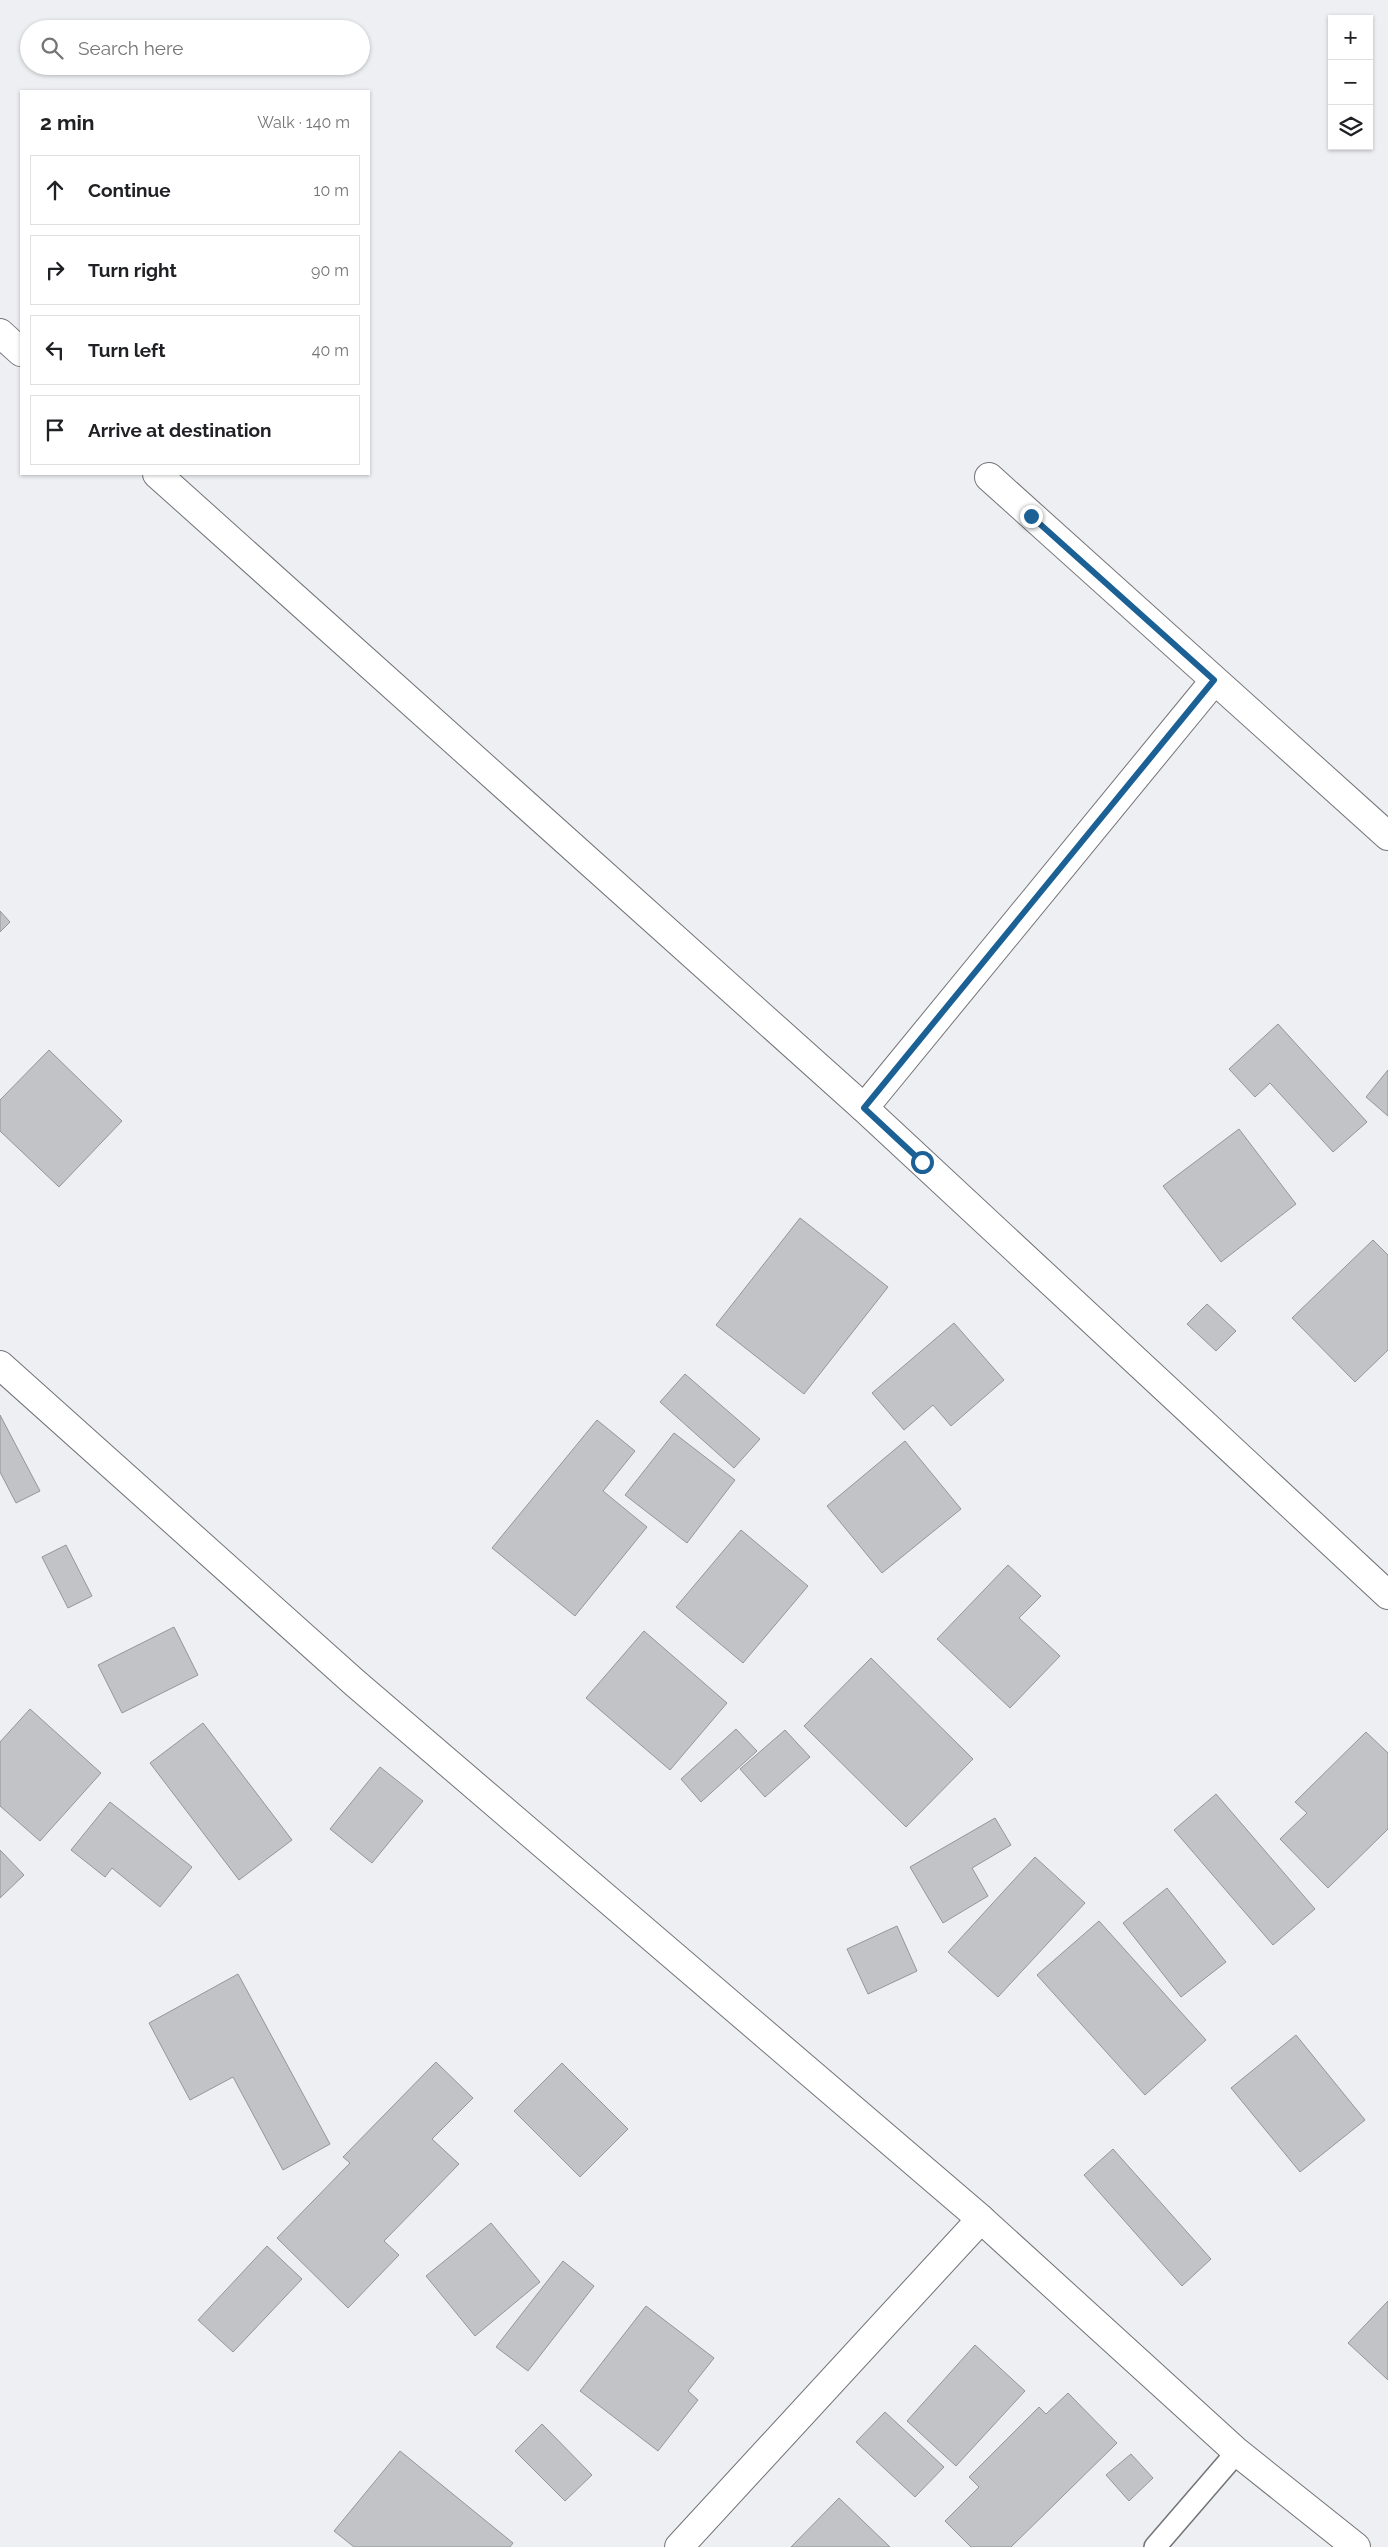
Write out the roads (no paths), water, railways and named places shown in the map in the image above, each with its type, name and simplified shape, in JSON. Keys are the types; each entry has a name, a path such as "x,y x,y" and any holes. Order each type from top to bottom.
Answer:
{"street":[{"path":"0,333 20,351"},
{"path":"158,475 864,1108 1388,1595"},
{"path":"989,478 1388,836"},
{"path":"864,1108 1214,680"},
{"path":"0,1365 355,1682 981,2219 1237,2452 1356,2547"},
{"path":"679,2547 981,2219"}],"lane":[{"path":"1155,2547 1237,2452"}]}
